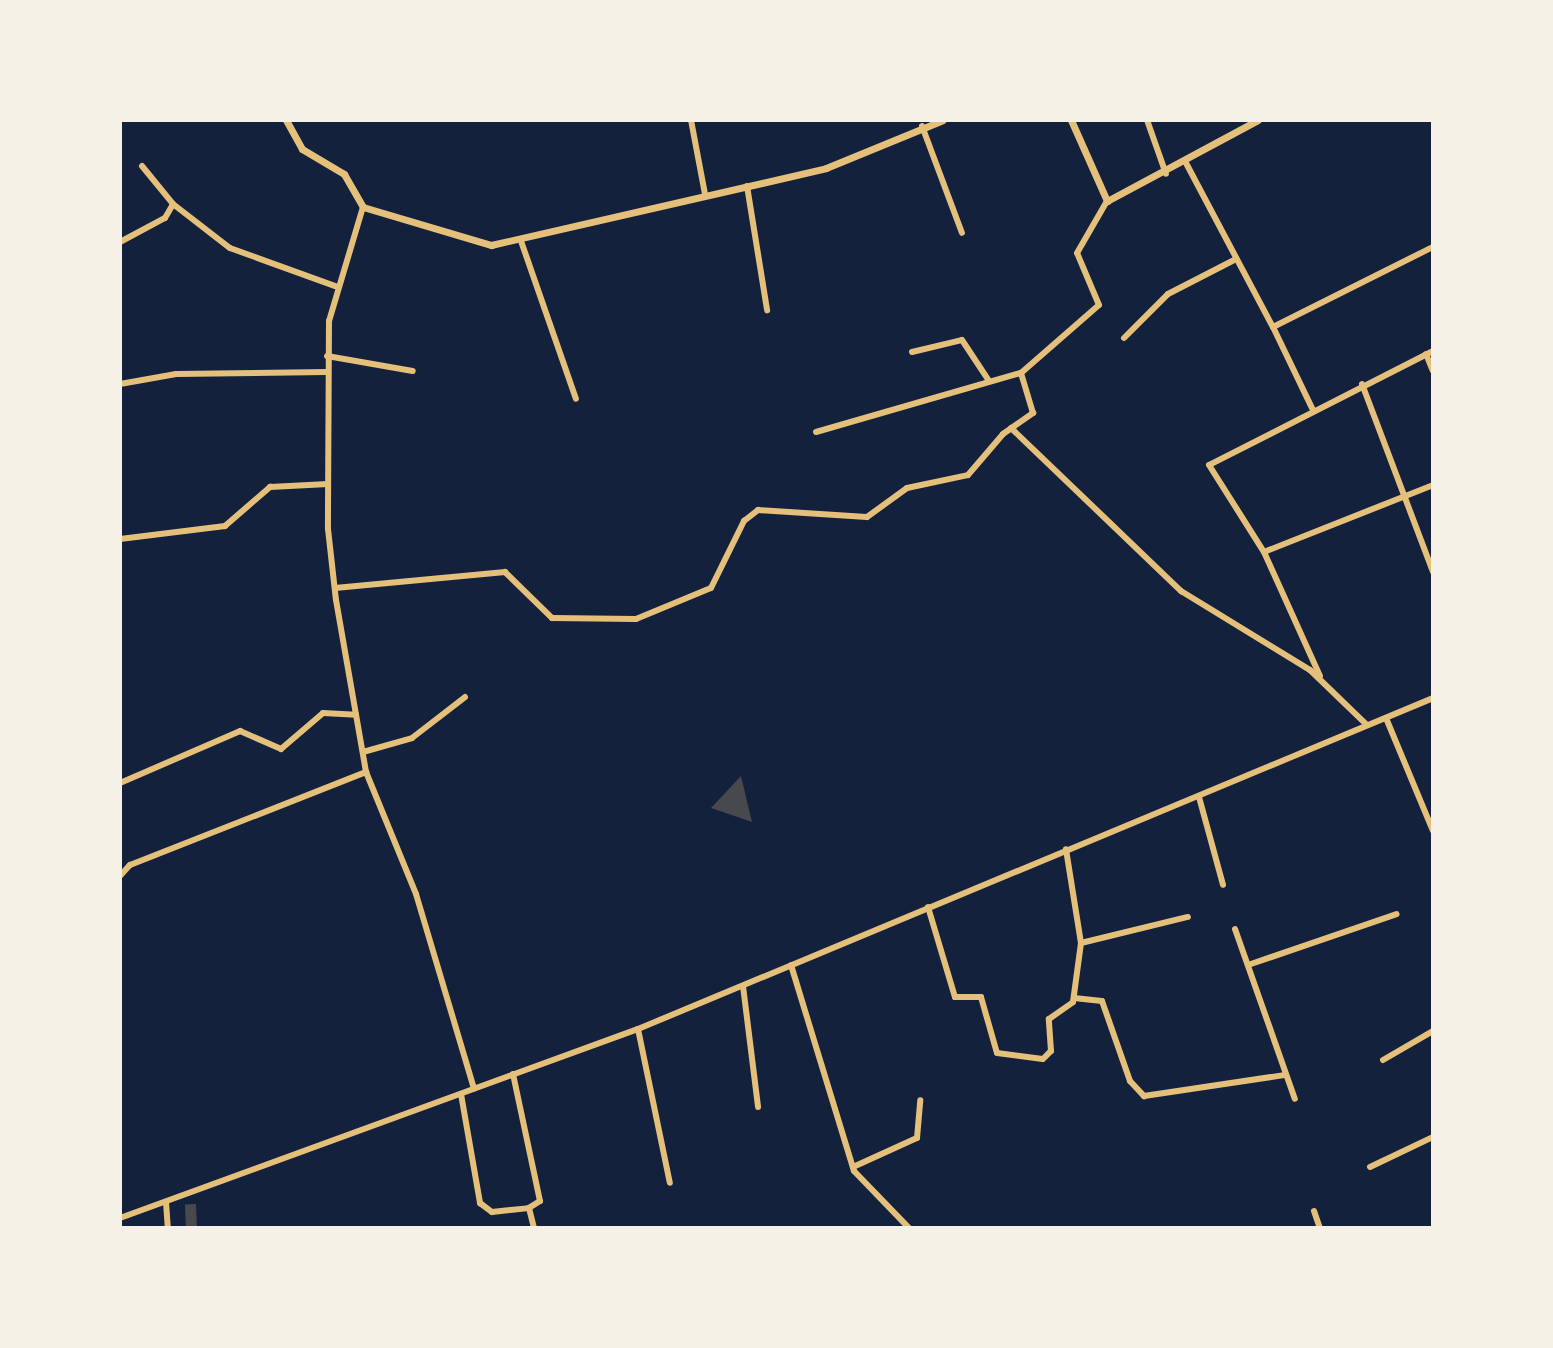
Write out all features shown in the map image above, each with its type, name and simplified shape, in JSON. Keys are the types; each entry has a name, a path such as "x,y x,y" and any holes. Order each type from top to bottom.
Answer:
{"street":[{"path":"286,120 302,149 344,174 363,207 460,240 521,241 705,194 826,168 922,126 943,120"},
{"path":"691,120 705,194"},
{"path":"1071,120 1107,201"},
{"path":"1147,120 1166,174"},
{"path":"816,432 1021,373 1099,305 1077,253 1107,201 1166,174 1258,120"},
{"path":"922,126 962,233"},
{"path":"1186,163 1312,408"},
{"path":"142,166 173,204 230,248 336,284"},
{"path":"747,186 767,310"},
{"path":"120,242 162,221 173,204"},
{"path":"363,207 336,284 327,356 328,484 335,588 366,772 416,894 474,1089"},
{"path":"521,241 576,399"},
{"path":"1273,327 1433,247"},
{"path":"1124,338 1168,294 1236,259"},
{"path":"912,352 962,340 989,381"},
{"path":"1322,680 1264,552 1216,485 1210,460 1430,353 1433,371"},
{"path":"327,356 413,371"},
{"path":"120,384 176,374 326,372"},
{"path":"335,588 505,572 552,618 636,619 703,593 754,511 867,517 907,488 968,475 1011,428 1034,411 1021,373"},
{"path":"1362,384 1407,495 1433,572"},
{"path":"1011,428 1181,591 1322,680 1367,725"},
{"path":"120,539 225,526 270,487 328,484"},
{"path":"1264,552 1433,485"},
{"path":"363,752 412,738 465,697"},
{"path":"120,1218 638,1029 1433,698"},
{"path":"120,783 240,731 281,749 323,713 356,715"},
{"path":"1386,718 1433,831"},
{"path":"120,876 130,865 366,772"},
{"path":"1199,797 1223,885"},
{"path":"928,907 954,994 981,997 997,1053 1048,1056 1047,1022 1074,998 1081,943 1066,849"},
{"path":"1248,965 1397,914"},
{"path":"1081,943 1188,917"},
{"path":"1235,929 1295,1099"},
{"path":"791,965 853,1167 909,1228"},
{"path":"743,986 758,1107"},
{"path":"1074,998 1102,1001 1130,1081 1144,1096 1285,1075"},
{"path":"638,1029 670,1183"},
{"path":"1383,1060 1433,1031"},
{"path":"461,1094 483,1208 529,1208 540,1201 513,1074"},
{"path":"853,1167 917,1138 920,1100"},
{"path":"1370,1167 1433,1137"},
{"path":"166,1202 168,1228"},
{"path":"529,1208 534,1228"},
{"path":"1314,1211 1320,1228"}],"building":[{"path":"741,776 752,822 711,808"},
{"path":"185,1204 196,1204 197,1228 186,1228"}]}
